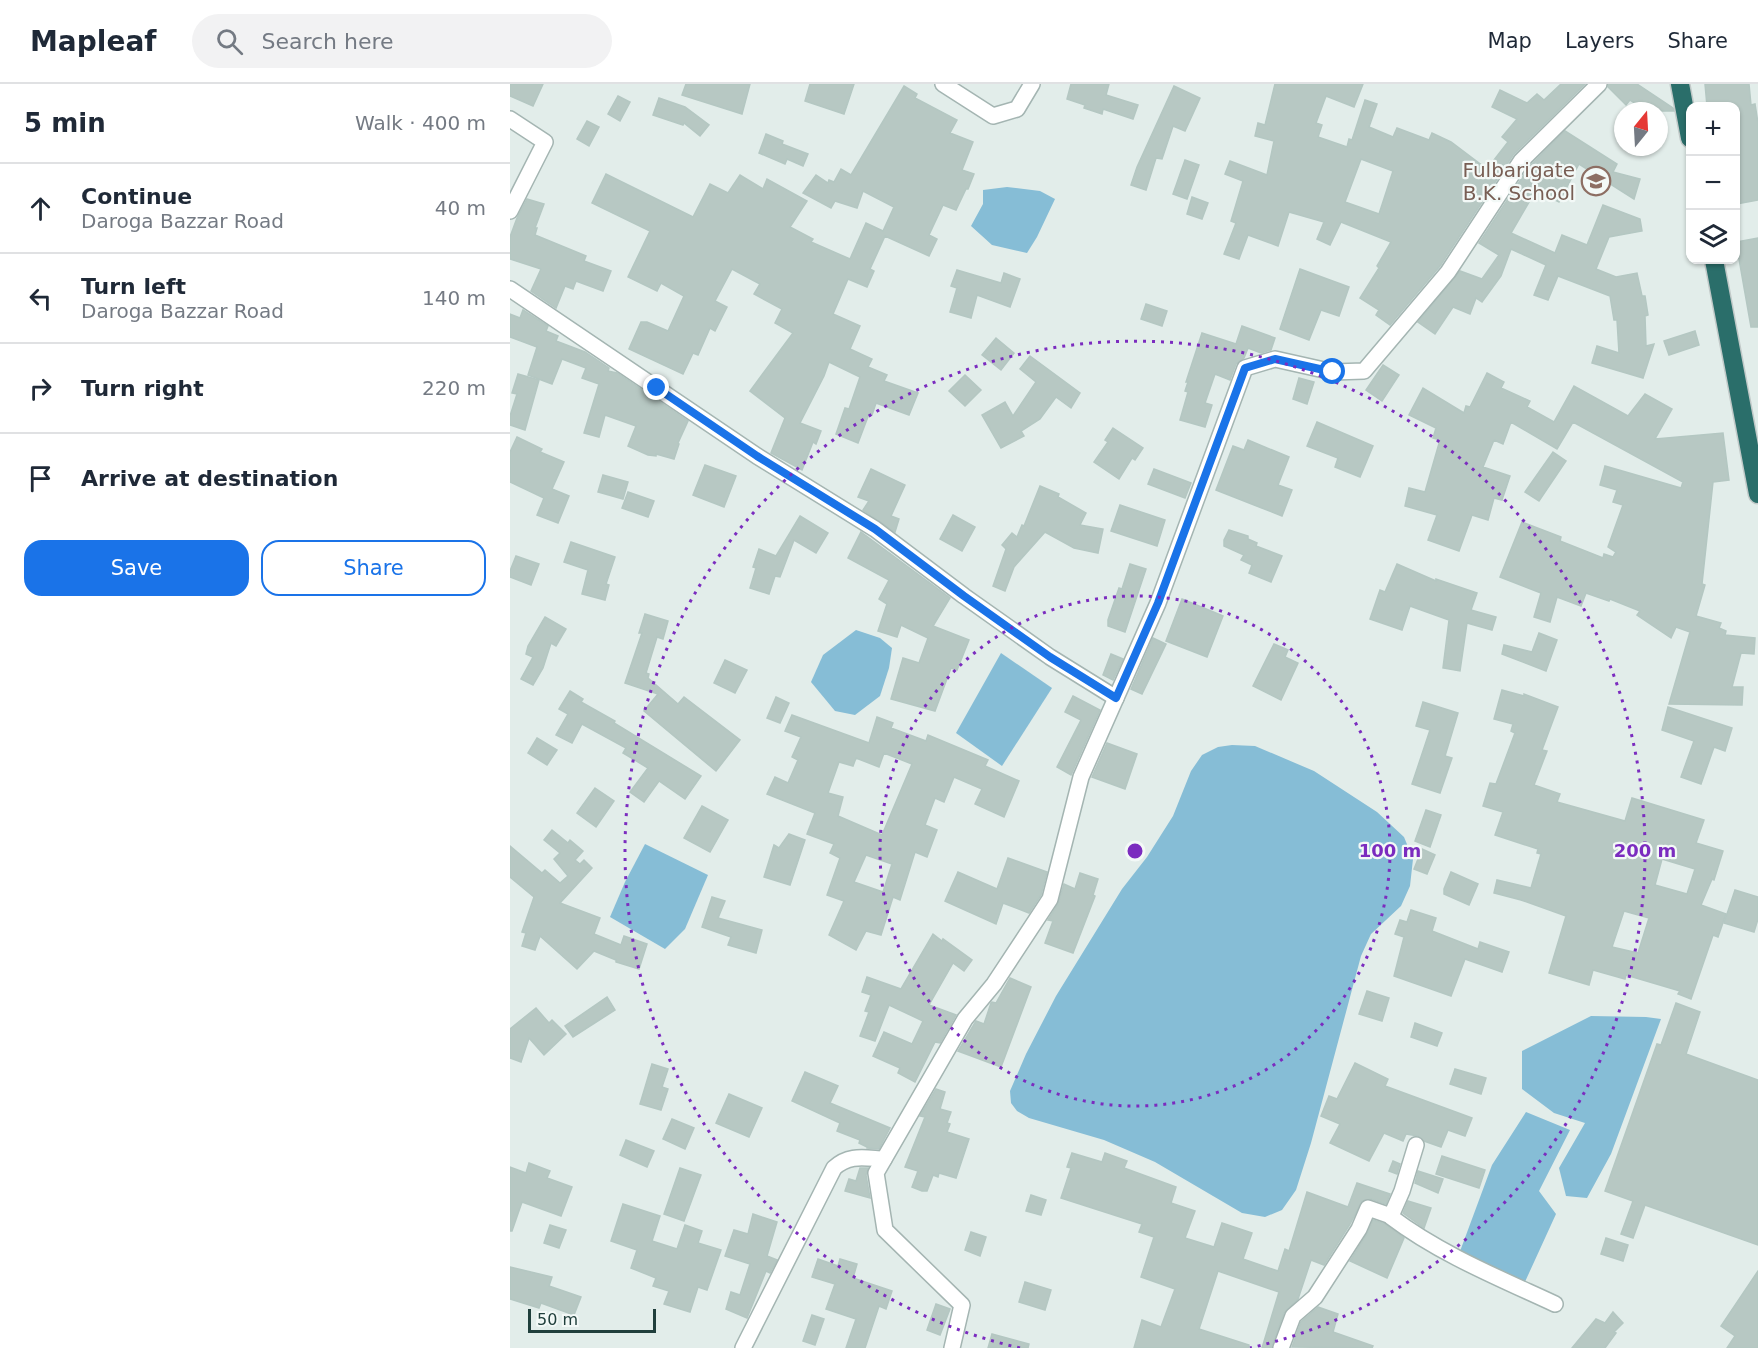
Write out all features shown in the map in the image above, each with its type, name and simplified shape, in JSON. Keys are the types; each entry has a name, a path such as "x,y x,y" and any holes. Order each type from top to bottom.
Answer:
{"highway":[{"path":"1680,84 1686,116"},
{"path":"1715,264 1758,494"}],"street":[{"path":"943,84 993,116 1017,109 1032,84"},
{"path":"952,1348 962,1305 885,1230 876,1173 965,1019 994,984 1050,899 1081,777 1158,603 1245,368 1275,359 1333,372 1364,371 1448,272 1521,161 1599,84"},
{"path":"510,119 545,142 510,211"},
{"path":"510,289 757,456 875,529 1050,657 1116,698"},
{"path":"1391,1217 1416,1145"},
{"path":"743,1348 834,1168 843,1160 884,1159"},
{"path":"1281,1348 1293,1316 1315,1297 1359,1229 1368,1208 1391,1217 1409,1231 1461,1259 1555,1304"}],"water":[{"path":"1007,187 1040,191 1055,199 1027,253 992,245 971,226 983,204 983,190"},
{"path":"856,630 880,638 892,648 889,668 880,696 855,715 835,711 811,682 823,655"},
{"path":"1001,653 1052,688 1002,766 956,733"},
{"path":"1255,746 1314,771 1377,812 1404,837 1413,859 1410,886 1401,906 1371,934 1361,956 1311,1143 1296,1190 1282,1210 1265,1217 1242,1213 1155,1162 1104,1140 1029,1118 1017,1111 1011,1103 1010,1091 1056,996 1122,889 1147,857 1173,816 1191,771 1202,755 1218,747"},
{"path":"645,844 708,875 685,929 665,949 610,917"},
{"path":"1591,1016 1661,1019 1611,1154 1587,1198 1566,1196 1559,1168 1585,1123 1554,1113 1522,1089 1522,1051"},
{"path":"1526,1112 1570,1130 1539,1191 1556,1214 1524,1284 1459,1254 1492,1165"}],"building":[{"path":"510,84 543,84 533,106 510,96"},
{"path":"686,84 750,84 742,114 682,95"},
{"path":"810,84 854,84 844,114 805,101"},
{"path":"1071,84 1109,84 1106,95 1138,105 1133,119 1103,109 1102,114 1067,99"},
{"path":"1275,84 1363,84 1354,107 1326,96 1316,123 1322,125 1318,137 1347,147 1349,139 1352,140 1365,100 1377,104 1369,127 1393,137 1397,128 1429,140 1432,133 1451,142 1487,169 1508,142 1502,137 1517,119 1492,107 1500,90 1527,103 1537,94 1544,100 1561,84 1585,84 1513,155 1440,266 1390,325 1376,315 1379,310 1360,298 1379,268 1377,266 1391,242 1341,222 1330,245 1317,239 1324,222 1289,212 1278,246 1248,235 1239,259 1224,254 1236,223 1231,221 1243,181 1225,174 1230,161 1267,175 1274,141 1255,136 1258,123 1265,125","holes":["1361,159 1393,171 1379,214 1345,202"]},
{"path":"1608,84 1637,84 1664,102 1633,102 1630,100 1623,102 1608,87"},
{"path":"1705,84 1749,84 1751,105 1755,104 1758,123 1758,200 1740,203 1740,102 1707,102"},
{"path":"904,86 917,94 915,98 957,120 950,133 973,142 962,170 974,174 956,210 943,205 929,235 937,239 929,256 885,236 870,269 874,271 867,287 848,279 833,314 860,326 850,349 872,359 868,367 887,375 884,381 918,393 909,415 876,403 872,415 869,414 858,443 836,434 845,408 849,409 860,377 829,362 800,423 821,431 816,444 813,442 802,470 771,453 785,418 750,391 793,333 775,323 782,309 754,294 760,284 732,269 715,301 727,307 715,331 710,328 698,355 693,353 683,374 629,349 641,322 647,322 668,331 684,296 661,283 657,291 628,277 650,231 592,203 606,174 693,217 710,184 728,193 740,175 763,189 767,179 807,201 790,227 813,239 811,242 850,259 866,223 883,231 894,207 863,191 857,208 835,201 831,208 803,193 816,175 828,183 829,180 834,182 841,169 851,175"},
{"path":"1174,86 1200,98 1185,131 1173,126 1162,159 1156,158 1146,190 1131,185 1137,167"},
{"path":"618,96 630,102 620,121 608,114"},
{"path":"659,98 685,107 709,125 700,136 684,123 683,125 653,115"},
{"path":"1668,105 1673,108 1674,111 1668,111"},
{"path":"587,121 599,127 589,146 577,139"},
{"path":"1565,131 1617,164 1613,172 1640,179 1634,199 1579,164 1559,202 1536,190 1511,233 1555,253 1562,235 1587,245 1603,205 1640,219 1642,231 1609,237 1596,269 1616,277 1637,273 1642,296 1645,296 1648,315 1645,316 1646,346 1654,344 1643,378 1592,363 1597,346 1619,353 1617,320 1614,320 1610,296 1558,276 1548,300 1534,295 1546,265 1511,249 1501,276 1482,302 1476,298 1470,314 1453,307 1435,334 1418,322 1460,271 1482,279 1499,255 1479,243 1529,167"},
{"path":"766,134 783,141 782,144 808,154 803,166 787,159 785,164 759,153"},
{"path":"1185,160 1199,165 1187,199 1173,194"},
{"path":"1192,197 1208,203 1202,219 1187,214"},
{"path":"527,199 544,204 535,228 537,228 535,235 586,256 584,261 611,271 603,291 576,281 573,289 565,286 556,308 531,291 541,269 510,259 510,237"},
{"path":"1758,238 1758,327 1751,327 1740,264 1740,241"},
{"path":"1300,269 1349,287 1339,316 1321,310 1309,340 1280,329"},
{"path":"957,270 1001,283 1004,273 1020,279 1010,307 977,295 971,318 950,312 957,288 951,286"},
{"path":"1146,304 1167,311 1162,326 1141,319"},
{"path":"523,310 548,326 546,331 558,336 556,341 585,352 609,368 608,371 617,373 688,421 674,459 656,454 656,456 648,455 628,446 636,426 605,415 599,437 584,433 599,384 582,378 586,368 562,359 552,384 528,375 537,347 510,337 510,314 520,318"},
{"path":"1242,326 1275,338 1271,350 1261,353 1248,348 1244,358 1236,364 1230,380 1215,374 1205,403 1212,405 1205,427 1180,420 1188,392 1185,391 1188,382 1186,382 1202,333 1236,344"},
{"path":"1695,331 1699,345 1669,355 1664,341"},
{"path":"996,338 1014,353 1001,370 982,355"},
{"path":"1030,356 1080,393 1071,408 1056,397 1040,419 1021,431 1024,436 1001,448 982,415 1005,402 1013,416 1036,382 1020,369"},
{"path":"1383,365 1399,375 1382,401 1366,390"},
{"path":"1487,373 1504,382 1501,388 1530,401 1527,407 1554,422 1574,386 1628,416 1645,394 1672,409 1655,439 1723,433 1729,480 1713,482 1702,584 1705,585 1696,616 1721,623 1719,628 1726,631 1725,635 1755,638 1754,654 1741,653 1732,687 1743,687 1742,705 1669,704 1690,632 1676,627 1671,638 1637,615 1640,611 1610,599 1609,601 1586,593 1581,606 1557,597 1550,622 1534,617 1541,593 1500,577 1522,522 1561,537 1560,541 1603,558 1604,554 1613,557 1616,552 1608,547 1623,505 1613,502 1617,490 1600,485 1605,466 1681,488 1683,482 1573,422 1557,449 1511,422 1503,444 1494,440 1483,467 1510,476 1502,500 1494,498 1488,520 1472,515 1459,551 1428,540 1437,515 1405,506 1409,488 1425,492 1440,440 1433,438 1436,428 1409,415 1423,388 1464,413 1466,406 1470,407"},
{"path":"518,374 539,380 525,430 510,425 510,416 517,394 512,393"},
{"path":"965,375 981,390 965,406 949,391"},
{"path":"1299,378 1314,382 1307,404 1293,399"},
{"path":"1317,422 1373,446 1360,477 1335,467 1338,458 1307,446"},
{"path":"1113,428 1143,448 1135,460 1132,458 1119,479 1094,462 1108,442 1105,440"},
{"path":"517,437 542,449 540,452 564,462 552,489 569,496 558,523 537,515 544,498 510,482 510,452"},
{"path":"1248,440 1289,457 1278,485 1292,490 1282,516 1216,490 1233,446 1244,450"},
{"path":"1553,452 1566,461 1539,501 1525,492"},
{"path":"705,465 736,476 724,507 693,495"},
{"path":"871,469 905,485 891,516 899,519 895,532 863,510 869,501 858,497"},
{"path":"1154,469 1191,483 1185,498 1148,484"},
{"path":"603,475 628,482 623,499 598,492"},
{"path":"1040,486 1059,494 1058,497 1086,513 1080,525 1103,529 1098,553 1074,548 1045,532 1014,567 1005,591 993,586 1006,549 1002,545 1012,533 1017,537 1022,525 1024,526"},
{"path":"628,492 654,501 648,517 622,508"},
{"path":"1120,505 1165,520 1157,546 1111,531"},
{"path":"953,515 975,527 962,551 940,539"},
{"path":"800,516 828,533 816,553 794,540 780,577 775,576 769,594 750,588 759,549 776,556"},
{"path":"1229,530 1248,536 1248,539 1257,543 1256,546 1282,556 1271,582 1249,573 1252,565 1241,560 1244,555 1224,546"},
{"path":"861,532 950,598 933,626 969,640 957,670 951,668 935,711 891,699 903,658 919,663 928,638 901,625 897,637 878,631 887,604 879,599 889,580 848,558"},
{"path":"571,542 615,557 606,584 609,585 605,600 582,594 588,570 564,562"},
{"path":"516,556 539,564 531,585 510,577"},
{"path":"1130,564 1146,569 1125,632 1108,626 1108,620"},
{"path":"1397,564 1436,581 1436,579 1477,593 1471,610 1496,617 1492,630 1467,623 1460,671 1443,668 1449,620 1410,606 1402,630 1370,619 1380,590 1385,592"},
{"path":"1182,599 1223,616 1207,657 1166,641"},
{"path":"645,614 668,621 663,639 657,637 646,673 649,674 648,678 678,704 684,697 740,740 716,771 644,711 658,694 625,683 642,633 639,633"},
{"path":"545,617 566,629 556,646 551,643 543,668 533,685 521,679 533,657 526,654 528,646"},
{"path":"1539,633 1557,640 1546,671 1502,654 1504,645 1532,652"},
{"path":"1153,638 1166,644 1142,694 1131,689"},
{"path":"1274,644 1288,650 1285,657 1298,663 1281,700 1253,686"},
{"path":"1111,654 1123,659 1113,680 1103,675"},
{"path":"725,660 747,670 735,693 714,683"},
{"path":"1502,690 1524,696 1524,694 1558,707 1542,750 1547,751 1534,785 1560,794 1557,802 1625,821 1632,798 1704,820 1696,843 1723,851 1714,880 1712,879 1701,905 1726,914 1718,937 1713,935 1691,999 1678,994 1680,991 1626,975 1625,979 1593,970 1589,985 1549,973 1566,916 1494,893 1497,880 1531,888 1541,854 1537,853 1538,849 1495,835 1503,812 1483,806 1490,783 1496,784 1515,733 1511,731 1513,724 1494,719","holes":["1662,859 1695,869 1687,894 1655,885","1624,911 1649,918 1638,953 1612,947"]},
{"path":"570,691 583,699 581,702 701,776 685,799 659,781 644,802 630,792 648,768 623,753 626,748 582,724 572,743 556,735 568,714 559,709"},
{"path":"1073,696 1100,710 1071,775 1057,767 1081,720 1065,712"},
{"path":"776,697 789,703 780,723 767,718"},
{"path":"1423,702 1458,713 1445,756 1452,758 1440,793 1412,784 1430,730 1416,726"},
{"path":"1668,707 1732,728 1725,751 1714,747 1701,784 1681,777 1694,741 1662,730"},
{"path":"792,715 869,743 877,717 893,723 891,728 926,741 928,735 988,760 985,766 1019,781 1004,817 975,804 982,789 954,777 944,802 935,798 925,825 937,830 927,857 915,852 900,900 893,897 881,935 866,931 856,950 829,935 844,901 827,895 840,858 830,853 834,844 807,834 815,813 767,794 775,777 788,783 798,760 792,757 801,737 785,731","holes":["884,753 912,764 882,835 838,816 843,797 828,793 839,762 853,766 856,758 879,767","866,855 892,864 883,892 854,882"]},
{"path":"537,738 557,750 547,765 528,753"},
{"path":"1107,743 1137,754 1125,789 1092,777"},
{"path":"595,788 614,801 596,827 577,813"},
{"path":"702,806 728,820 710,852 684,838"},
{"path":"1426,810 1441,815 1430,847 1415,841"},
{"path":"552,830 568,843 570,840 583,851 575,860 580,864 584,860 592,868 560,903 600,918 594,934 621,945 624,936 647,944 639,969 616,962 594,951 577,969 540,936 535,950 522,946 526,933 522,932 534,897 510,877 510,846 542,873 545,870 560,883 568,876 554,859 560,853 544,840"},
{"path":"789,834 805,840 790,885 764,877 774,845 779,848"},
{"path":"1422,849 1435,855 1427,874 1414,869"},
{"path":"1008,858 1047,872 1041,895 1029,913 1003,903 996,924 945,901 958,872 997,889"},
{"path":"1451,872 1478,884 1469,905 1444,894"},
{"path":"1080,873 1098,879 1093,895 1095,896 1073,953 1045,943 1053,921 1048,920 1058,904 1064,884 1075,889"},
{"path":"1735,890 1758,897 1758,919 1754,932 1724,923"},
{"path":"712,897 725,901 718,918 762,930 756,953 728,945 731,937 702,927"},
{"path":"1411,910 1436,918 1432,931 1478,949 1480,942 1509,952 1502,972 1465,959 1451,996 1394,976 1404,937 1395,934 1400,920 1407,922"},
{"path":"933,934 972,960 964,971 953,963 929,1005 956,1015 940,1043 935,1042 915,1082 898,1073 900,1068 873,1056 884,1032 912,1044 923,1021 889,1005 875,1041 860,1036 869,1012 865,1011 871,995 862,992 867,977 901,989"},
{"path":"1010,978 1031,987 1001,1067 958,1051 976,1021 984,1024 991,1003 996,1003"},
{"path":"1367,991 1389,998 1382,1021 1359,1014"},
{"path":"607,997 615,1010 573,1037 565,1026"},
{"path":"1676,1003 1700,1012 1686,1054 1758,1080 1758,1245 1645,1205 1633,1238 1621,1234 1633,1201 1605,1191 1657,1044 1661,1045"},
{"path":"536,1008 549,1023 552,1020 566,1034 544,1055 529,1038 521,1062 510,1058 510,1029"},
{"path":"1415,1023 1442,1033 1437,1046 1411,1037"},
{"path":"1355,1063 1388,1079 1385,1086 1472,1118 1465,1136 1448,1130 1441,1147 1424,1141 1418,1136 1406,1134 1403,1141 1384,1133 1369,1161 1330,1143 1340,1124 1321,1116 1329,1096 1337,1099"},
{"path":"652,1064 668,1069 662,1087 668,1089 661,1110 640,1104"},
{"path":"1455,1069 1486,1078 1481,1094 1450,1084"},
{"path":"805,1072 838,1086 830,1103 890,1128 879,1149 867,1148 859,1143 860,1140 837,1131 840,1123 792,1101"},
{"path":"936,1089 945,1092 940,1109 951,1112 947,1132 969,1139 956,1178 939,1173 938,1177 933,1175 927,1191 922,1191 912,1187 918,1171 905,1167 925,1117 920,1116"},
{"path":"729,1094 762,1108 749,1137 716,1123"},
{"path":"672,1119 694,1128 685,1149 663,1139"},
{"path":"626,1140 654,1151 647,1167 620,1155"},
{"path":"1072,1153 1102,1162 1105,1153 1127,1161 1124,1168 1176,1187 1171,1203 1195,1211 1185,1238 1214,1247 1222,1223 1252,1233 1243,1259 1278,1271 1285,1249 1289,1251 1307,1192 1348,1207 1357,1183 1390,1194 1386,1204 1371,1199 1362,1201 1324,1265 1311,1260 1298,1299 1284,1313 1271,1348 1262,1348 1279,1292 1218,1271 1199,1329 1249,1345 1249,1348 1134,1348 1142,1320 1161,1327 1175,1289 1141,1277 1154,1237 1139,1232 1142,1224 1061,1198 1071,1168 1067,1167"},
{"path":"1442,1156 1485,1170 1479,1188 1436,1174"},
{"path":"1393,1161 1400,1164 1397,1174 1389,1171"},
{"path":"529,1163 550,1171 547,1178 572,1187 561,1216 522,1202 512,1231 510,1231 510,1167 526,1173"},
{"path":"680,1168 701,1175 684,1221 664,1214"},
{"path":"860,1168 868,1168 866,1175 870,1198 845,1191 849,1179 856,1181"},
{"path":"1418,1171 1443,1179 1438,1193 1415,1183"},
{"path":"1031,1195 1046,1200 1041,1215 1026,1211"},
{"path":"1408,1201 1431,1208 1424,1228 1403,1213"},
{"path":"623,1204 660,1216 652,1241 677,1249 685,1225 702,1231 698,1243 721,1250 707,1290 698,1287 690,1312 664,1304 669,1291 653,1286 656,1278 631,1268 637,1250 611,1241"},
{"path":"753,1214 777,1222 767,1256 777,1260 770,1273 766,1271 747,1318 726,1309 731,1292 740,1295 750,1264 725,1256 734,1230 748,1234"},
{"path":"1373,1220 1385,1224 1404,1238 1387,1278 1350,1261"},
{"path":"550,1225 566,1230 559,1248 544,1243"},
{"path":"971,1232 986,1237 980,1256 965,1250"},
{"path":"1606,1238 1628,1245 1623,1261 1601,1254"},
{"path":"818,1259 838,1266 840,1259 857,1264 853,1278 892,1291 886,1309 879,1306 865,1348 846,1348 856,1319 826,1309 835,1284 812,1277"},
{"path":"510,1267 552,1277 549,1286 581,1297 574,1315 541,1303 539,1308 510,1299"},
{"path":"1758,1271 1758,1348 1727,1348 1735,1336 1721,1326"},
{"path":"1025,1282 1051,1290 1045,1310 1019,1302"},
{"path":"936,1304 950,1309 940,1335 927,1330"},
{"path":"1318,1307 1338,1314 1333,1332 1373,1346 1372,1348 1292,1347 1301,1322"},
{"path":"1613,1312 1623,1323 1614,1332 1616,1333 1605,1348 1572,1348 1596,1319 1605,1323"},
{"path":"812,1315 824,1319 815,1345 803,1341"},
{"path":"992,1334 1029,1344 1028,1348 988,1348"}],"place":[{"name":"Fulbarigate B.K. School","path":"1596,181"}],"route":[{"path":"657,388 757,456 875,529 1050,657 1116,698 1158,603 1245,368 1275,359 1333,372"}]}
